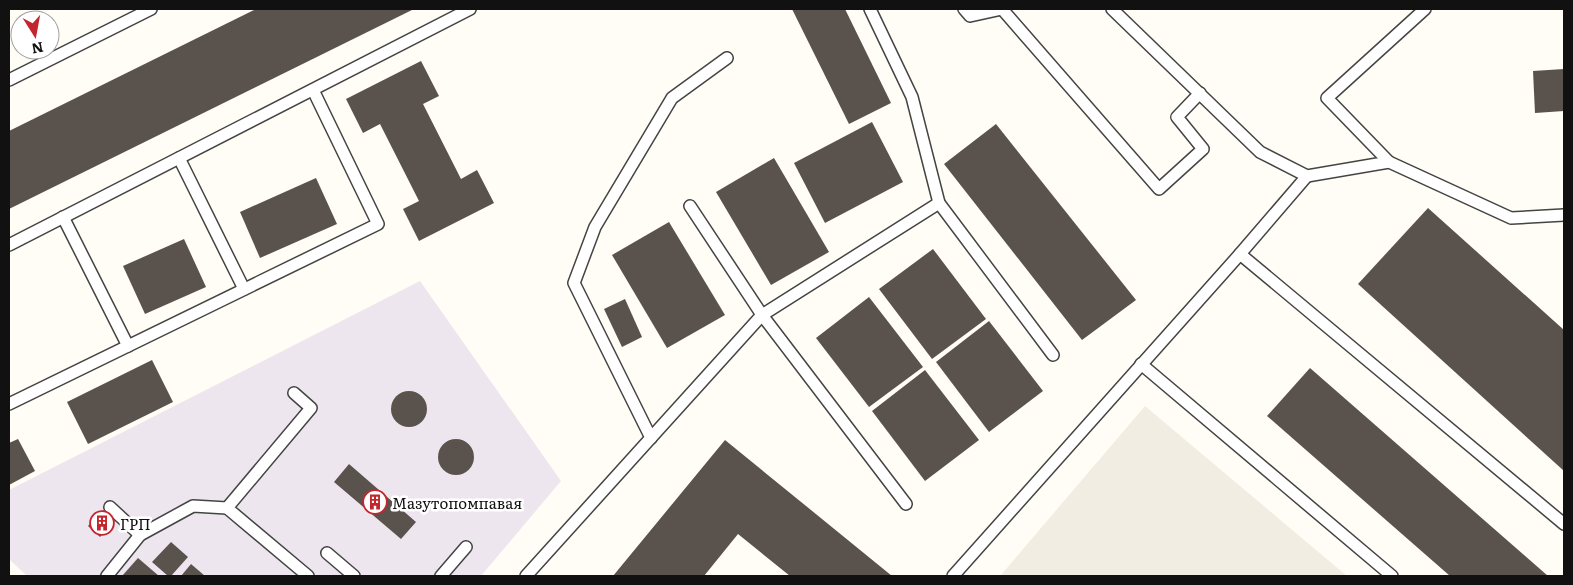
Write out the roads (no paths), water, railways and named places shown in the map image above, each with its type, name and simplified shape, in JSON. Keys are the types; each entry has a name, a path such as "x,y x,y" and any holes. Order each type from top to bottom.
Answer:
{"lane":[{"path":"9,80 151,9"},
{"path":"9,246 470,9"},
{"path":"870,9 912,97 939,203 1053,355"},
{"path":"964,9 970,16 1002,9 1159,189 1203,149 1177,117 1200,93"},
{"path":"1112,9 1260,152 1307,176 1389,162"},
{"path":"1425,9 1327,98 1389,162 1511,218 1564,215"},
{"path":"650,438 574,283 595,227 672,98 727,58"},
{"path":"9,404 378,224 313,90"},
{"path":"179,158 244,289"},
{"path":"953,576 1240,254 1307,176"},
{"path":"526,576 762,315 939,203"},
{"path":"690,206 762,315 906,504"},
{"path":"64,218 128,346"},
{"path":"1240,254 1564,524"},
{"path":"1141,364 1392,576"},
{"path":"227,508 311,408 294,394"},
{"path":"106,576 140,535 193,506 227,508 308,576"},
{"path":"110,507 140,535"},
{"path":"440,576 466,547"},
{"path":"327,553 354,576"}],"place":[{"name":"Мазутопомпавая","path":"375,502"},
{"name":"ГРП","path":"102,523"}]}
